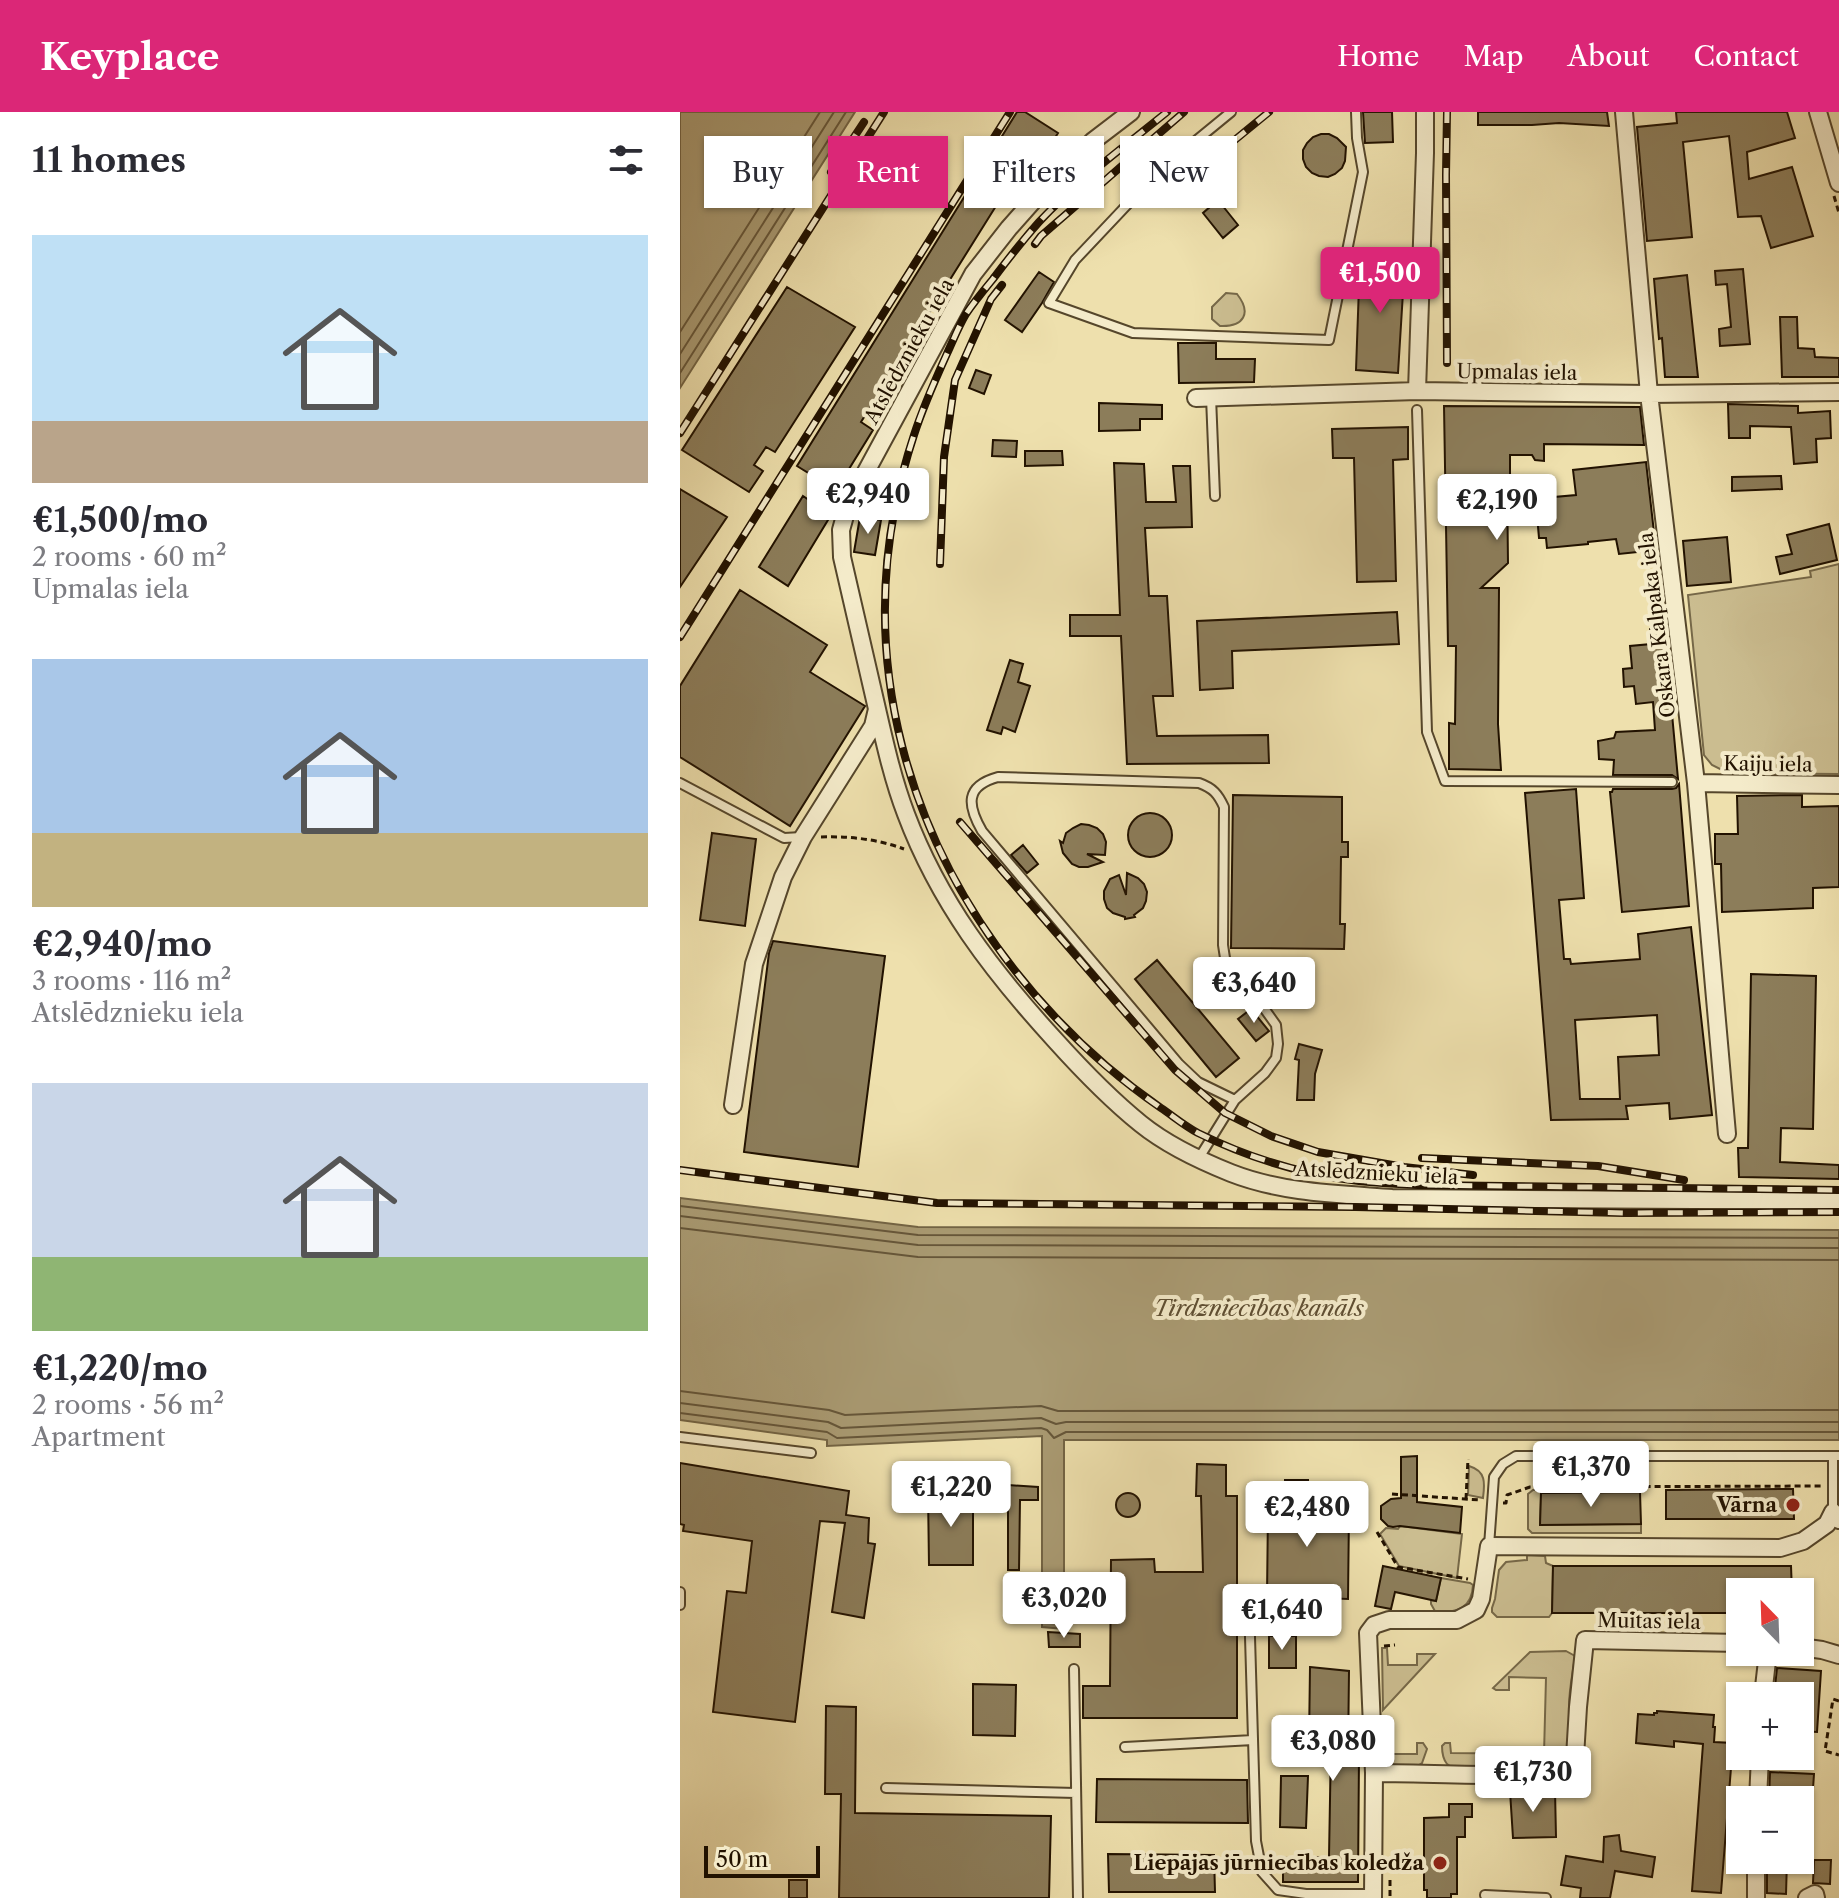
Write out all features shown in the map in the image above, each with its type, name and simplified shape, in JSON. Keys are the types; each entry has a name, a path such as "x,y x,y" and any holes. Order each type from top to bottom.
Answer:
{"street":[{"name":"Atslēdznieku iela","path":"1131,112 1093,141 1049,183 973,274 848,505 841,530 842,557 894,778 906,815 926,858 973,942 1093,1081 1143,1126 1198,1159 1273,1186 1379,1197 1839,1201"},
{"path":"1417,391 1425,112"},
{"name":"Oskara Kalpaka iela","path":"1624,112 1649,394 1696,783 1727,1134"},
{"path":"1818,112 1836,154 1839,183"},
{"name":"Upmalas iela","path":"1203,397 1417,391 1649,394 1839,392"},
{"path":"733,1105 754,964 783,877 803,837 873,726 877,709"},
{"name":"Kaiju iela","path":"1696,783 1839,785"},
{"path":"1373,1896 1374,1773 1368,1633 1374,1625 1389,1620 1457,1620 1476,1610 1481,1599 1489,1546 1780,1548 1803,1541 1836,1516"},
{"name":"Muitas iela","path":"1374,1773 1526,1777 1574,1774 1585,1640 1726,1643"},
{"path":"1814,1649 1839,1655"},
{"path":"1756,1874 1756,1898"},
{"path":"1807,1898 1815,1894 1816,1898"}],"lane":[{"path":"1231,112 1159,171 1075,260 1049,303 1133,333 1329,340 1363,172 1356,112"},
{"path":"1203,397 1215,496"},
{"path":"1417,410 1427,732 1445,781 1672,782"},
{"path":"1198,1159 1235,1100 1265,1073 1276,1058 1278,1044 1276,1025 1231,972 1225,958 1224,807 1219,796 1211,787 1199,783 998,777 983,781 973,791 971,802 982,831 1179,1064 1198,1082 1235,1100"},
{"path":"680,783 784,838 803,837"},
{"path":"680,1437 811,1453"},
{"path":"1489,1546 1494,1477 1503,1464 1516,1456 1836,1456 1833,1487 1836,1516"},
{"path":"680,1592 680,1605"},
{"path":"1249,1603 1256,1841 1262,1872 1278,1890 1373,1896"},
{"path":"1074,1669 1078,1898"},
{"path":"1125,1747 1253,1740"},
{"path":"886,1788 1076,1793"},
{"path":"1485,1895 1546,1898"}],"path":[{"path":"803,837 843,836 885,842 926,858"},
{"path":"1466,1499 1468,1459"},
{"path":"1392,1494 1506,1503 1507,1495 1530,1487 1833,1487"},
{"path":"1377,1532 1398,1567 1483,1582"},
{"path":"1839,1701 1833,1699 1825,1751 1839,1755"}],"shaded area":[{"path":"1226,293 1237,294 1245,313 1235,324 1220,326 1212,319 1212,307"},
{"path":"1839,564 1839,774 1728,773 1712,765 1704,755 1688,595 1811,577 1810,571"},
{"path":"1469,1466 1481,1474 1483,1498 1468,1495"},
{"path":"1640,1489 1640,1492 1541,1493 1540,1525 1641,1524 1641,1533 1532,1533 1528,1529 1528,1494 1533,1490"},
{"path":"1400,1526 1462,1534 1457,1578 1399,1566 1380,1534 1386,1528 1398,1529"},
{"path":"1527,1555 1545,1556 1546,1563 1553,1566 1552,1613 1549,1617 1497,1617 1492,1608 1499,1570 1506,1562 1527,1560"},
{"path":"1441,1578 1473,1585 1470,1599 1462,1608 1436,1613 1431,1600 1436,1601"},
{"path":"1382,1648 1387,1648 1388,1665 1417,1665 1417,1654 1435,1654 1383,1710"},
{"path":"1566,1651 1575,1656 1569,1700 1570,1734 1566,1749 1558,1758 1543,1765 1498,1772 1467,1771 1447,1764 1442,1751 1445,1743 1450,1743 1451,1753 1544,1754 1546,1678 1509,1677 1509,1690 1493,1688 1530,1652"},
{"path":"1417,1743 1423,1743 1427,1749 1419,1765 1392,1765 1388,1762 1387,1754 1417,1754"}],"water":[{"path":"680,112 855,112 840,136 828,136 828,155 812,180 812,136 704,136 704,208 794,208 680,388"},
{"name":"Tirdzniecības kanāls","path":"680,1198 918,1227 1839,1230 1839,1440 1064,1440 1064,1629 1042,1627 1042,1436 827,1446 827,1440 680,1420"}],"building":[{"path":"1017,112 1025,112 1058,133 1056,136 1002,136"},
{"path":"1363,112 1392,112 1393,142 1365,143"},
{"path":"1478,112 1607,112 1609,126 1559,123 1478,125"},
{"path":"1676,112 1787,112 1795,138 1747,152 1749,179 1792,167 1813,236 1771,248 1761,216 1738,217 1729,136 1683,142 1692,237 1647,241 1637,127 1677,123"},
{"path":"1321,134 1337,138 1346,147 1342,168 1328,177 1312,173 1303,159 1307,143"},
{"path":"964,197 964,208 995,208 861,422 873,430 836,490 797,466"},
{"path":"1209,208 1224,208 1238,225 1223,238 1203,213"},
{"path":"1360,258 1405,260 1398,373 1356,370"},
{"path":"1743,269 1750,344 1720,346 1719,329 1731,327 1727,284 1716,285 1715,271"},
{"path":"1039,272 1054,282 1022,332 1005,320"},
{"path":"1687,275 1698,377 1665,377 1654,279"},
{"path":"787,287 855,327 775,452 766,447 754,465 763,471 749,492 682,450"},
{"path":"1780,317 1797,317 1798,348 1814,349 1815,357 1839,358 1839,377 1782,377"},
{"path":"1178,343 1216,343 1216,359 1255,359 1254,382 1179,383"},
{"path":"976,370 991,375 984,394 969,388"},
{"path":"1099,403 1162,405 1162,419 1140,419 1140,430 1099,431"},
{"path":"1728,404 1798,406 1798,413 1830,411 1831,438 1816,439 1817,462 1794,464 1791,427 1750,426 1750,438 1729,438"},
{"path":"1444,406 1640,407 1644,445 1544,444 1544,461 1535,460 1532,455 1510,455 1510,478 1507,478 1508,563 1481,588 1499,588 1498,724 1501,770 1449,769 1449,723 1455,724 1456,646 1448,646"},
{"path":"1408,427 1408,459 1393,460 1396,581 1357,582 1354,458 1333,458 1332,429"},
{"path":"993,440 1017,441 1016,457 992,456"},
{"path":"1025,451 1062,451 1063,465 1025,466"},
{"path":"1646,462 1656,550 1619,554 1616,539 1547,548 1546,538 1539,538 1536,504 1543,503 1543,498 1576,495 1573,470"},
{"path":"1114,463 1144,464 1146,502 1176,502 1173,466 1190,466 1192,527 1145,528 1149,596 1167,596 1173,696 1153,696 1157,736 1268,735 1269,763 1127,764 1121,636 1070,636 1070,615 1120,615"},
{"path":"1781,476 1782,489 1732,491 1732,477"},
{"path":"680,489 727,517 680,587"},
{"path":"803,496 831,515 788,586 759,567"},
{"path":"860,517 881,520 875,555 854,552"},
{"path":"1829,524 1837,560 1780,574 1776,557 1792,554 1787,535"},
{"path":"1727,537 1731,582 1687,586 1683,541"},
{"path":"740,590 827,645 810,672 865,706 790,826 680,757 680,686"},
{"path":"1397,612 1399,644 1232,651 1233,688 1200,690 1197,621"},
{"path":"1664,627 1678,779 1672,775 1613,775 1614,760 1599,759 1598,741 1614,738 1616,732 1655,730 1653,702 1636,704 1634,686 1624,687 1623,669 1632,668 1630,646 1651,644 1650,629"},
{"path":"1010,660 1023,664 1018,682 1030,686 1015,732 1003,727 1001,734 987,730"},
{"path":"1679,784 1689,906 1622,912 1610,792 1613,789 1672,789"},
{"path":"1576,789 1584,898 1559,900 1564,959 1570,959 1571,964 1640,959 1638,934 1691,927 1712,1115 1670,1119 1669,1103 1626,1106 1628,1119 1551,1120 1525,793","holes":["1657,1015 1659,1055 1618,1057 1620,1099 1580,1099 1575,1020"]},
{"path":"1233,795 1342,797 1342,842 1348,842 1348,857 1341,857 1340,924 1345,924 1344,949 1231,948"},
{"path":"1802,795 1802,807 1839,806 1839,887 1813,888 1813,908 1722,912 1721,864 1715,864 1715,834 1738,834 1737,796"},
{"path":"1150,813 1165,820 1172,835 1165,850 1150,857 1135,850 1128,835 1135,820"},
{"path":"1081,824 1097,828 1103,834 1105,855 1087,854 1103,862 1079,867 1063,853 1060,841 1063,843 1066,833"},
{"path":"712,833 756,839 745,926 700,920"},
{"path":"1023,845 1038,864 1027,873 1011,855"},
{"path":"1127,873 1138,878 1147,892 1143,908 1135,917 1125,919 1107,908 1104,891 1110,879 1119,875 1126,895"},
{"path":"773,941 885,956 858,1167 744,1152"},
{"path":"1157,960 1239,1058 1216,1077 1135,979"},
{"path":"1751,974 1816,976 1813,1129 1781,1128 1780,1162 1839,1165 1839,1179 1739,1177 1738,1148 1748,1148"},
{"path":"1251,1009 1269,1031 1256,1041 1238,1019"},
{"path":"1299,1044 1322,1050 1315,1074 1314,1100 1297,1100 1299,1060 1295,1059"},
{"path":"1417,1456 1417,1502 1462,1507 1460,1533 1393,1527 1381,1519 1381,1506 1391,1499 1401,1498 1401,1457"},
{"path":"680,1463 849,1491 846,1515 869,1518 868,1543 875,1544 864,1618 832,1612 845,1523 820,1521 795,1722 713,1712 727,1591 746,1593 752,1541 683,1531 684,1525 680,1524"},
{"path":"1197,1464 1226,1465 1226,1496 1237,1496 1237,1718 1083,1718 1083,1686 1110,1686 1111,1560 1154,1559 1155,1572 1203,1572 1201,1496 1196,1496"},
{"path":"1285,1480 1308,1480 1308,1511 1349,1512 1348,1599 1267,1596 1268,1510 1285,1510"},
{"path":"1008,1485 1038,1487 1038,1500 1020,1500 1019,1570 1008,1570"},
{"path":"1793,1489 1794,1519 1666,1519 1666,1490"},
{"path":"1640,1492 1641,1524 1540,1525 1541,1493"},
{"path":"928,1493 973,1493 973,1565 929,1565"},
{"path":"1128,1493 1137,1496 1140,1505 1137,1514 1128,1517 1119,1514 1116,1505 1119,1496"},
{"path":"1383,1566 1441,1578 1436,1601 1395,1592 1391,1609 1375,1606"},
{"path":"1553,1566 1791,1566 1791,1578 1726,1578 1726,1613 1552,1613"},
{"path":"1048,1632 1080,1634 1080,1647 1049,1647"},
{"path":"1269,1636 1296,1636 1296,1668 1269,1668"},
{"path":"1310,1667 1349,1671 1348,1757 1359,1756 1358,1882 1283,1882 1283,1858 1329,1857 1331,1742 1309,1741"},
{"path":"1777,1668 1821,1671 1817,1732 1814,1732 1814,1682 1776,1682"},
{"path":"973,1684 1016,1685 1015,1736 973,1735"},
{"path":"826,1706 856,1707 855,1813 1051,1816 1049,1898 839,1898 841,1794 825,1794"},
{"path":"1638,1714 1714,1715 1714,1742 1726,1743 1726,1770 1731,1770 1730,1786 1726,1786 1721,1893 1692,1891 1703,1744 1674,1741 1674,1747 1636,1743"},
{"path":"1770,1772 1814,1774 1813,1786 1770,1786"},
{"path":"1281,1776 1308,1776 1306,1828 1280,1827"},
{"path":"1097,1779 1247,1780 1248,1823 1096,1822"},
{"path":"1555,1790 1556,1837 1513,1838 1510,1791"},
{"name":"Liepājas jūrniecības koledža","path":"1449,1804 1472,1804 1472,1817 1465,1817 1465,1837 1457,1837 1457,1894 1451,1894 1451,1898 1427,1898 1427,1890 1424,1890 1424,1818 1449,1817"},
{"path":"1619,1835 1621,1851 1655,1857 1652,1877 1615,1871 1610,1898 1580,1898 1581,1888 1561,1885 1566,1856 1603,1862 1604,1837"},
{"path":"1108,1854 1214,1855 1215,1892 1109,1892"},
{"path":"1814,1860 1831,1860 1830,1884 1813,1883"},
{"path":"1767,1874 1787,1874 1786,1894 1767,1893"},
{"path":"789,1880 807,1880 807,1898 789,1898"}],"railway":[{"path":"680,433 884,112"},
{"path":"680,637 1010,112"},
{"path":"1167,112 1069,192 1027,236 979,296 958,330 914,435 894,514 885,593 888,670 902,746 926,819 960,889 1004,956 1056,1018 1093,1055 1188,1127 1256,1157 1297,1170 1396,1184 1839,1190"},
{"path":"1035,244 1184,112"},
{"path":"1237,138 1269,112"},
{"path":"1447,112 1447,363"},
{"path":"855,136 864,122"},
{"path":"940,564 944,457 955,380 991,299 1002,285"},
{"path":"960,822 1175,1070 1225,1113 1271,1136 1318,1152 1473,1175"},
{"path":"1422,1158 1598,1166 1684,1180"},
{"path":"680,1170 937,1203 1625,1213 1839,1212"}],"place":[{"name":"Vārna","path":"1793,1505"},
{"name":"Liepājas jūrniecības koledža","path":"1440,1863"}]}
